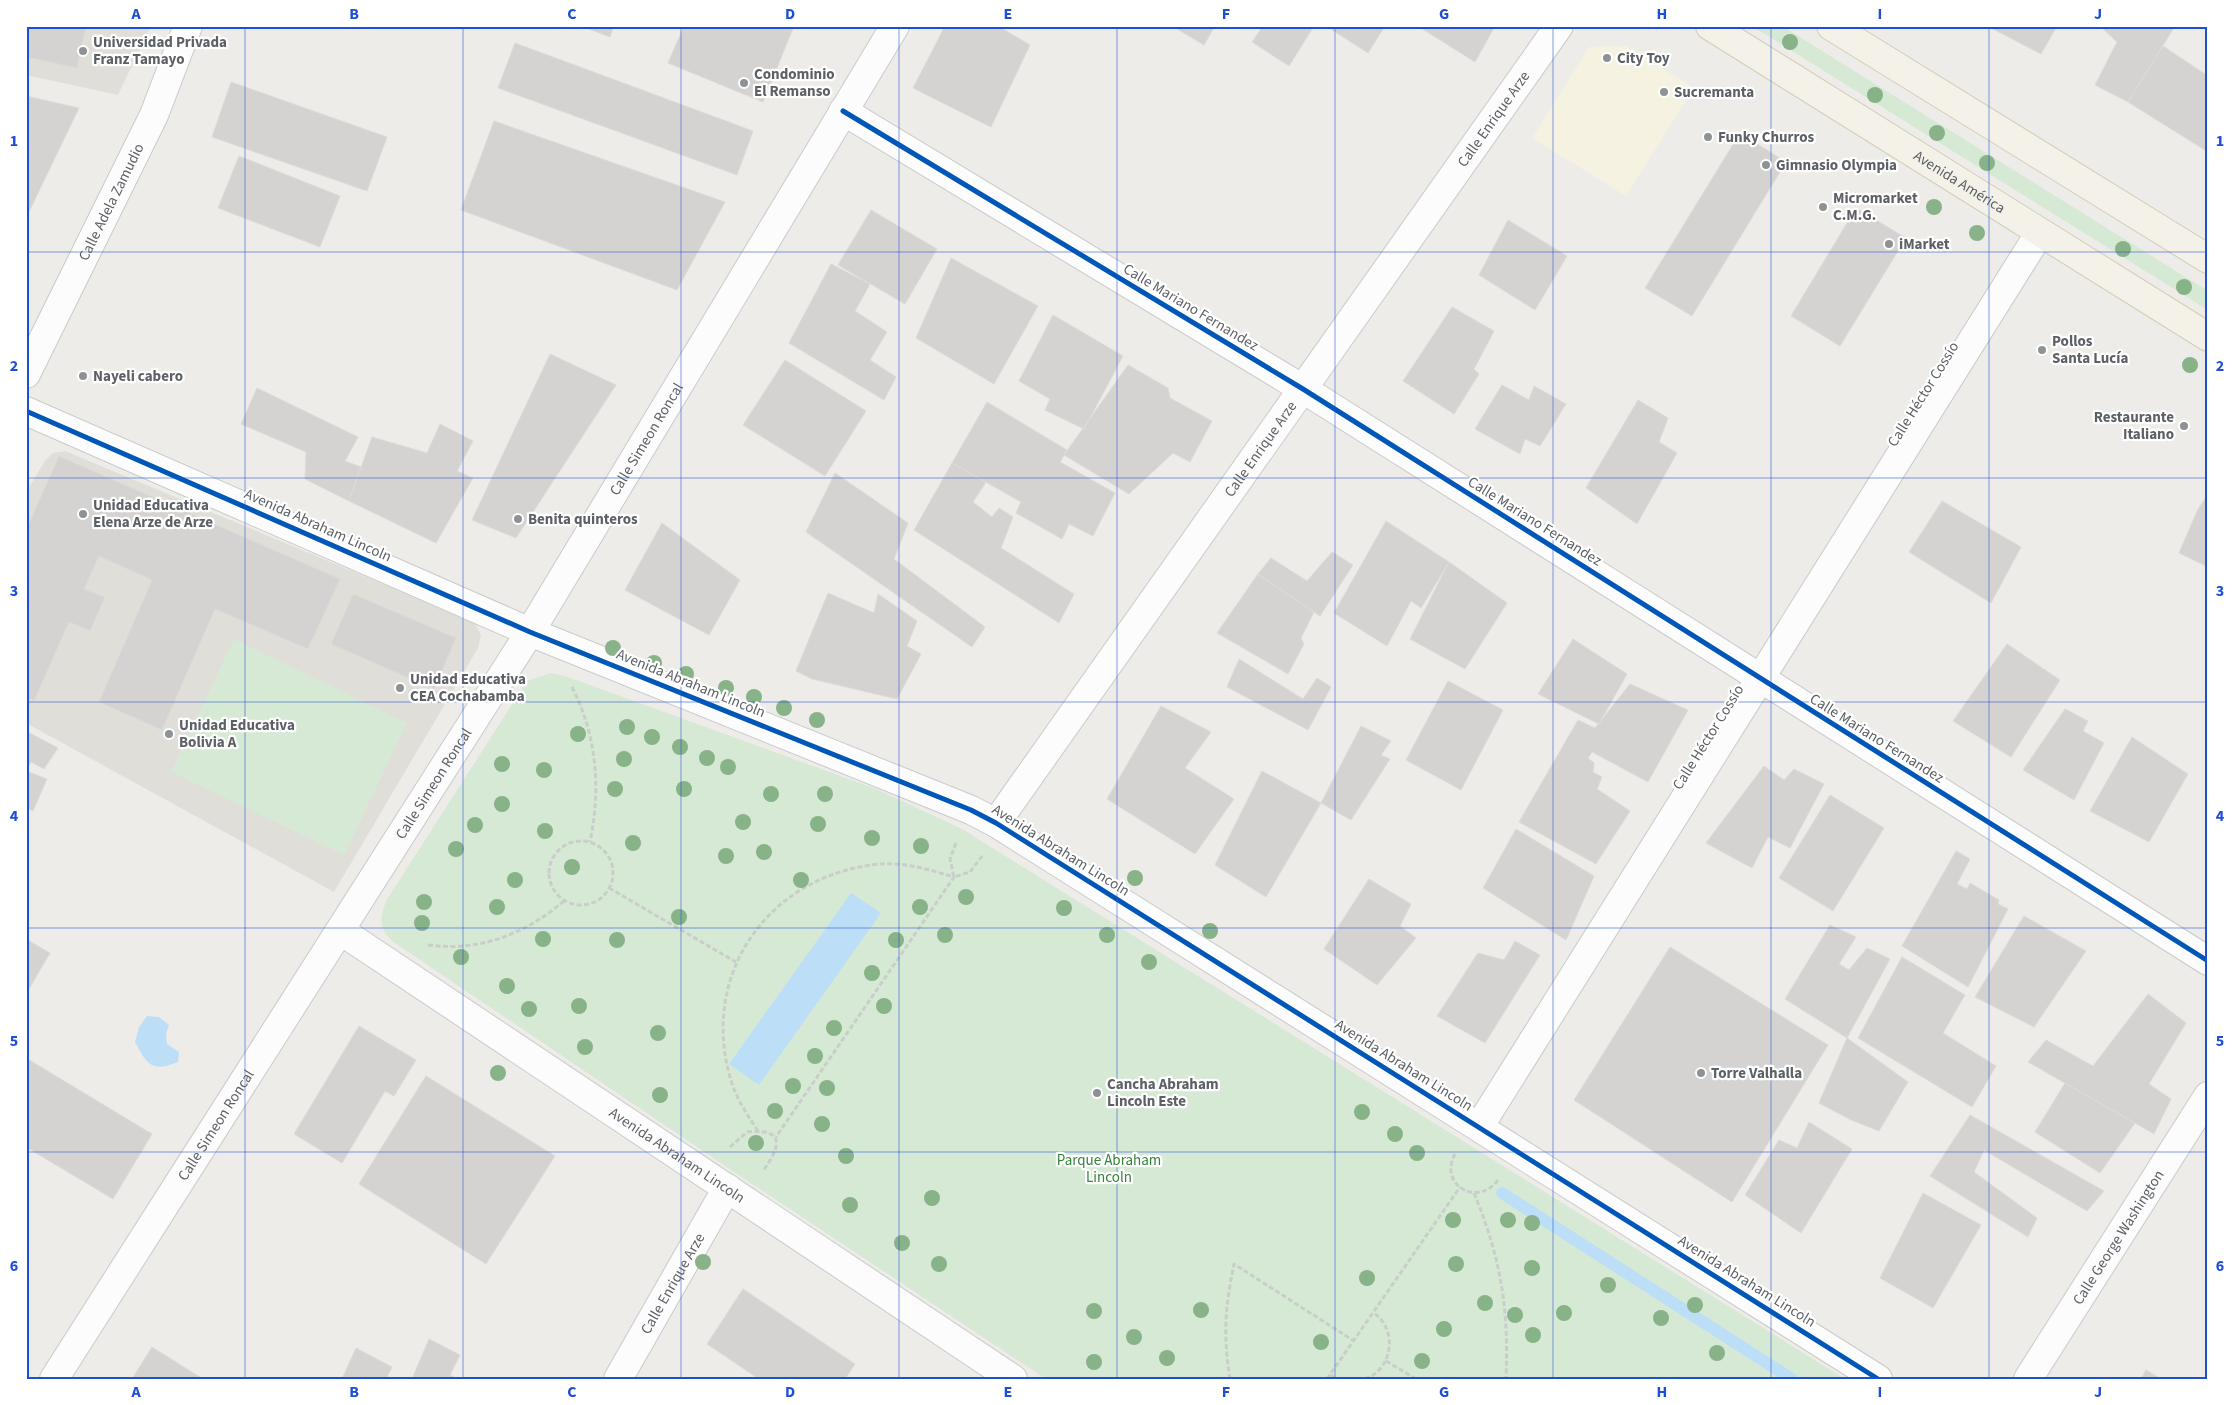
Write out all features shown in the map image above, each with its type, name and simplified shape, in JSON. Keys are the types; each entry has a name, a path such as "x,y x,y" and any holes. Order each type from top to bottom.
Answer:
{"main road":[{"name":"Avenida América","path":"1710,26 2040,234 2208,337"},
{"path":"1831,26 2208,260"}],"street":[{"name":"Calle Adela Zamudio","path":"26,374 154,114 188,26"},
{"name":"Calle Simeon Roncal","path":"54,1379 530,632 895,26"},
{"name":"Calle Enrique Arze","path":"996,824 1559,26"},
{"name":"Calle Mariano Fernandez","path":"843,112 1303,389 2208,961"},
{"name":"Calle Héctor Cossío","path":"1479,1128 1759,678 2040,234"},
{"name":"Avenida Abraham Lincoln","path":"26,411 530,632 971,810 1878,1379"},
{"name":"Avenida Abraham Lincoln","path":"341,931 1013,1379"},
{"name":"Calle George Washington","path":"2028,1379 2208,1096"},
{"name":"Calle Enrique Arze","path":"618,1379 727,1188"}],"path":[{"path":"570,684 586,720 593,748 596,806 590,842"},
{"path":"763,1172 774,1157 776,1137 954,877 950,860 959,836"},
{"path":"590,842 599,846 607,854 611,863 613,873 609,888 606,894 597,901 576,905 557,894 551,886 548,876 549,865 560,848 569,843 590,842"},
{"path":"758,1131 742,1106 730,1079 724,1049 722,1020 727,990 736,962 755,931 780,903 811,883 845,869 881,864 918,866 954,877 970,872 985,852"},
{"path":"609,888 736,962"},
{"path":"425,945 449,948 489,943 526,928 565,900"},
{"path":"727,1151 747,1132 769,1132 776,1137"},
{"path":"1456,1152 1451,1165 1451,1173 1460,1188 1474,1193 1489,1189 1503,1174"},
{"path":"1327,1379 1460,1188"},
{"path":"1474,1193 1491,1237 1505,1300 1507,1338 1506,1379"},
{"path":"1230,1379 1225,1347 1226,1305 1234,1264 1354,1340"},
{"path":"1365,1379 1379,1371 1386,1361 1389,1350 1389,1337 1386,1326 1374,1313"},
{"path":"1386,1361 1416,1379"},
{"path":"1330,1375 1338,1379"},
{"path":"1486,1379 1494,1379"}],"shaded area":[{"name":"Universidad Privada Franz Tamayo","path":"26,26 151,26 118,95 26,75"},
{"path":"1627,46 1694,88 1626,196 1532,138 1589,47"},
{"path":"65,451 474,622 481,635 478,648 334,892 26,723 26,493 44,462 53,453"}],"green space":[{"path":"1752,26 1782,26 2208,291 2208,310"},
{"path":"234,639 407,723 344,855 171,772"},
{"name":"Parque Abraham Lincoln","path":"551,673 565,676 876,789 962,829 1845,1379 1046,1379 728,1168 387,936 382,927 382,913 386,901 527,681"}],"water":[{"path":"851,893 881,913 759,1085 729,1064"},
{"path":"147,1016 159,1017 169,1025 166,1034 167,1044 179,1052 178,1062 162,1067 156,1066 147,1061 143,1056 135,1042 139,1027"}],"building":[{"name":"Universidad Privada Franz Tamayo","path":"26,26 86,26 77,68 26,57"},
{"path":"581,26 614,26 610,37"},
{"name":"Condominio El Remanso","path":"684,26 794,26 763,102 668,63"},
{"path":"945,26 998,26 1030,45 991,127 913,88"},
{"path":"1172,26 1215,26 1204,45"},
{"path":"1263,26 1314,26 1289,66 1252,42"},
{"path":"1326,26 1385,26 1368,53"},
{"path":"1422,26 1495,26 1475,62 1421,28"},
{"path":"1987,26 2057,26 2041,54"},
{"path":"2100,26 2175,26 2128,102 2095,85 2117,42"},
{"path":"515,43 753,131 737,175 498,88"},
{"path":"2163,46 2208,76 2208,152 2128,102"},
{"path":"231,82 387,137 367,191 212,137"},
{"path":"26,96 79,108 26,218"},
{"path":"494,121 725,202 677,290 461,210"},
{"path":"1740,133 1786,162 1692,316 1645,288"},
{"path":"239,156 340,196 320,247 218,208"},
{"path":"1856,208 1906,238 1840,346 1791,316"},
{"path":"871,210 937,249 905,304 838,265"},
{"path":"1508,220 1567,256 1535,310 1479,275"},
{"path":"951,258 1038,306 994,384 916,338"},
{"path":"831,264 870,284 855,311 887,332 870,360 896,377 884,400 789,343"},
{"path":"1452,307 1494,331 1474,369 1479,374 1454,414 1403,381"},
{"path":"1053,315 1123,356 1084,429 1045,410 1050,399 1019,381"},
{"path":"550,354 616,385 516,538 472,520"},
{"path":"785,360 866,411 825,476 743,425"},
{"path":"1128,365 1168,388 1170,398 1212,421 1190,462 1173,453 1129,494 1064,455"},
{"path":"1502,385 1529,400 1534,386 1566,404 1540,446 1525,439 1520,454 1475,429"},
{"path":"257,388 358,437 345,461 361,467 349,501 305,479 306,452 241,424"},
{"path":"1638,400 1668,418 1659,442 1677,453 1637,524 1586,488"},
{"path":"987,402 1067,450 1060,462 1115,493 1093,536 1069,524 1062,539 1016,513 1021,502 952,463"},
{"path":"440,424 473,441 457,471 473,478 436,543 349,501 372,437 427,453"},
{"path":"59,456 340,579 308,649 215,609 162,730 99,702 152,580 99,556 84,589 105,597 90,631 69,622 34,701 26,697 26,530"},
{"path":"952,463 986,482 973,502 992,517 999,508 1013,517 1001,548 1074,594 1059,623 914,530"},
{"path":"835,473 908,523 894,559 985,627 972,647 806,532"},
{"path":"2208,494 2208,567 2179,553 2198,509"},
{"path":"1942,501 2021,547 1991,603 1909,552"},
{"path":"1386,521 1449,562 1421,608 1411,601 1387,646 1334,613"},
{"path":"662,523 740,580 709,635 625,590"},
{"path":"1332,552 1353,565 1320,616 1258,574 1271,558 1307,581"},
{"path":"1449,562 1507,603 1465,669 1410,639"},
{"path":"1258,574 1314,612 1301,638 1304,644 1288,674 1217,633"},
{"path":"828,593 874,613 878,594 917,621 907,646 921,654 897,699 812,679 796,671"},
{"path":"353,594 456,638 434,689 331,644"},
{"path":"1573,639 1627,674 1599,724 1538,694"},
{"path":"2007,644 2060,680 2011,757 1953,721"},
{"path":"1239,659 1303,699 1317,678 1331,687 1308,730 1227,687"},
{"path":"1448,681 1503,710 1461,790 1406,760"},
{"path":"1630,684 1688,710 1648,782 1592,752 1588,758 1594,763 1593,772 1602,777 1597,789 1630,811 1596,864 1519,822 1578,720 1595,728"},
{"path":"1161,706 1211,732 1185,768 1234,799 1195,854 1107,799"},
{"path":"2065,709 2088,721 2083,731 2104,743 2074,800 2023,770"},
{"path":"1361,726 1391,741 1381,755 1390,759 1351,820 1321,803"},
{"path":"26,731 58,748 44,769 31,762 26,771"},
{"path":"2132,737 2188,774 2149,842 2090,811"},
{"path":"1764,766 1784,780 1794,769 1824,784 1790,848 1768,837 1752,868 1706,843"},
{"path":"26,771 47,779 33,811 26,807"},
{"path":"1262,771 1321,803 1266,897 1215,865"},
{"path":"1830,795 1884,828 1833,911 1779,878"},
{"path":"1516,829 1594,876 1566,940 1483,888"},
{"path":"1956,851 1970,859 1957,884 1967,889 1970,883 1999,900 1998,904 2008,909 1968,987 1902,946"},
{"path":"1369,879 1411,904 1400,926 1416,938 1377,985 1324,949"},
{"path":"2024,916 2086,951 2034,1027 1975,997"},
{"path":"1830,925 1856,937 1839,964 1849,970 1867,948 1890,959 1847,1038 1785,999"},
{"path":"26,939 50,953 26,994"},
{"path":"1515,941 1540,955 1485,1043 1437,1016 1478,953 1504,960"},
{"name":"Torre Valhalla","path":"1670,947 1828,1045 1732,1202 1574,1100"},
{"path":"1902,957 1965,995 1943,1033 1996,1066 1972,1107 1858,1038"},
{"path":"2148,994 2186,1023 2149,1084 2171,1099 2154,1134 2028,1062 2046,1040 2093,1066"},
{"path":"359,1026 416,1060 394,1096 385,1091 342,1163 294,1134"},
{"path":"1847,1038 1908,1082 1879,1131 1849,1119 1819,1103"},
{"path":"26,1058 152,1134 113,1199 26,1147"},
{"path":"426,1076 555,1156 486,1264 359,1184"},
{"path":"2065,1083 2135,1123 2100,1173 2035,1132"},
{"path":"1970,1115 2104,1191 2087,1211 1984,1150 1974,1172 2037,1218 2028,1237 1930,1176"},
{"path":"1809,1122 1852,1149 1801,1233 1745,1195 1779,1140 1797,1148"},
{"path":"1923,1193 1981,1225 1933,1308 1880,1278"},
{"path":"743,1289 855,1364 845,1379 759,1379 707,1344"},
{"path":"429,1339 460,1355 450,1375 457,1379 412,1379"},
{"path":"152,1347 203,1379 132,1379"},
{"path":"356,1348 392,1367 386,1379 342,1379"},
{"path":"2146,1370 2161,1379 2141,1379"}],"waterway":[{"path":"1502,1193 1792,1379"}],"cycle path":[{"path":"843,111 1303,389 2208,961"},
{"path":"26,411 530,632 971,810 996,823 1878,1379"}],"place":[{"name":"Universidad Privada Franz Tamayo","path":"83,51"},
{"name":"City Toy","path":"1607,58"},
{"name":"Condominio El Remanso","path":"744,83"},
{"name":"Sucremanta","path":"1664,92"},
{"name":"Funky Churros","path":"1708,137"},
{"name":"Gimnasio Olympia","path":"1766,165"},
{"name":"Micromarket C.M.G.","path":"1823,207"},
{"name":"iMarket","path":"1889,244"},
{"name":"Pollos Santa Lucía","path":"2042,350"},
{"name":"Nayeli cabero","path":"83,376"},
{"name":"Restaurante Italiano","path":"2184,426"},
{"name":"Unidad Educativa Elena Arze de Arze","path":"83,514"},
{"name":"Benita quinteros","path":"518,519"},
{"name":"Unidad Educativa CEA Cochabamba","path":"400,688"},
{"name":"Unidad Educativa Bolivia A","path":"169,734"},
{"name":"Torre Valhalla","path":"1701,1073"},
{"name":"Cancha Abraham Lincoln Este","path":"1097,1093"}]}
